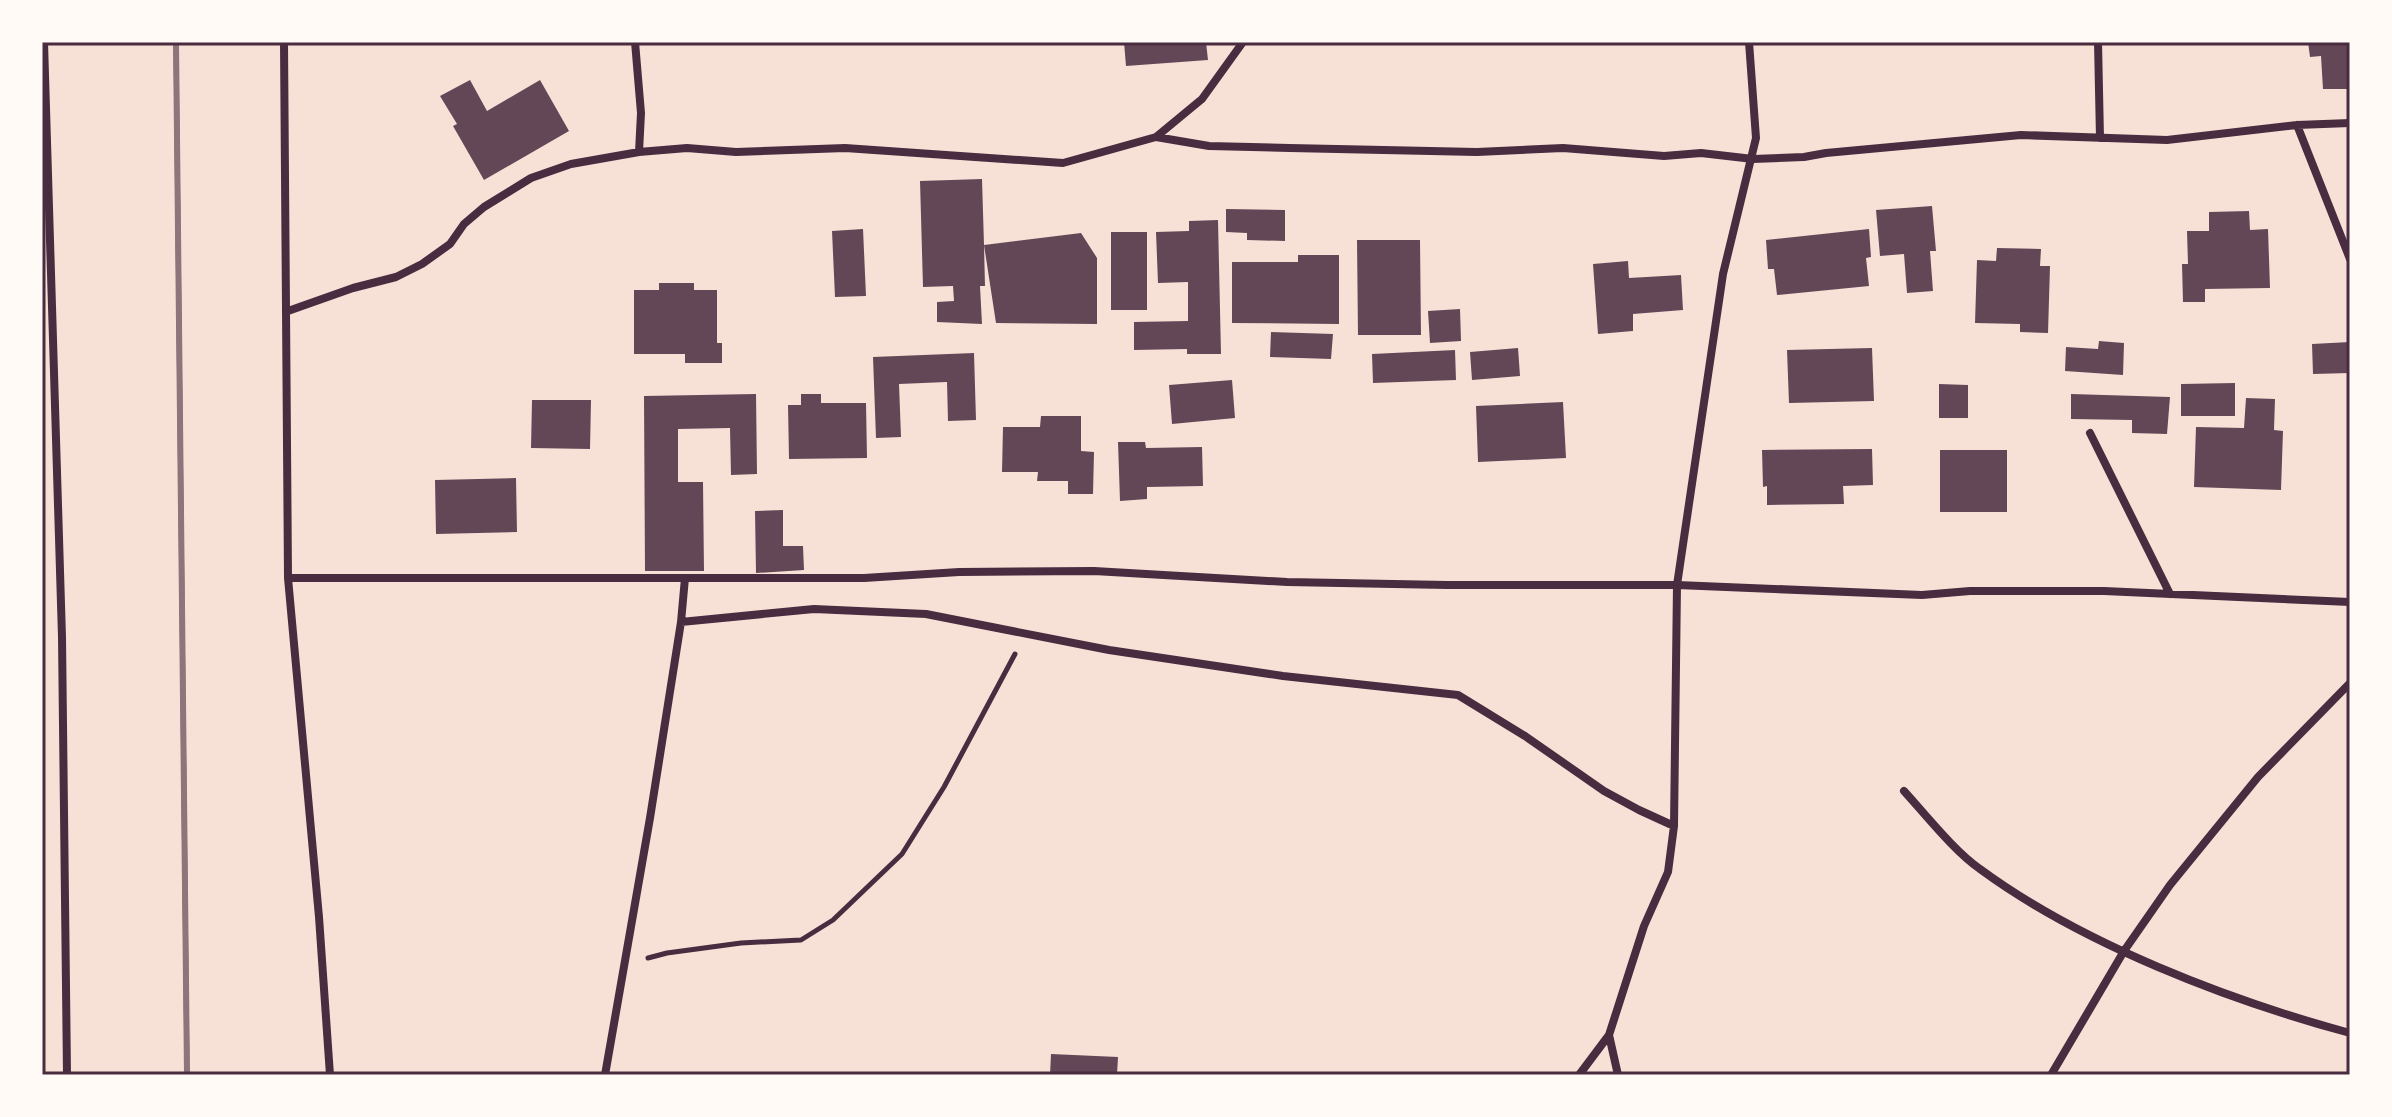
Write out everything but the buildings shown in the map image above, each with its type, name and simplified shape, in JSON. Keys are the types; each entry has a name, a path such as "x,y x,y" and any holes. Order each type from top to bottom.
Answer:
{"street":[{"path":"44,42 62,637 67,1075"},
{"path":"284,42 288,578 330,1075"},
{"path":"635,42 641,113 639,152"},
{"path":"288,311 353,288 396,277 422,264 450,244 464,224 484,207 531,178 571,164 639,152 687,148 736,152 845,148 1063,163 1156,137 1202,99 1243,42"},
{"path":"1579,1075 1609,1035 1644,926 1668,872 1674,826 1677,585 1723,274 1756,138 1749,42"},
{"path":"2098,42 2100,138"},
{"path":"1156,137 1209,146 1477,152 1563,148 1664,156 1701,153 1753,159 1804,157 2021,135 2167,140 2297,125 2350,123"},
{"path":"2297,125 2350,259"},
{"path":"2090,433 2170,594"},
{"path":"288,578 864,578 959,572 1094,571 1287,582 1677,585 1922,595 2023,591 2350,602"},
{"path":"605,1075 650,818 685,578"},
{"path":"681,622 814,609 926,614 1109,650 1283,676 1458,695 1525,736 1604,791 1674,826"},
{"path":"2051,1075 2124,951 2170,885 2258,777 2350,683"},
{"path":"1904,791 1977,868 2066,924 2124,951 2286,1016 2350,1033"},
{"path":"1609,1035 1618,1075"}],"path":[{"path":"176,42 187,1075"},
{"path":"624,966 667,953 741,943 801,940 833,920 902,854 982,719 1025,633"}],"railway":[{"path":"176,42 187,1075"}]}
